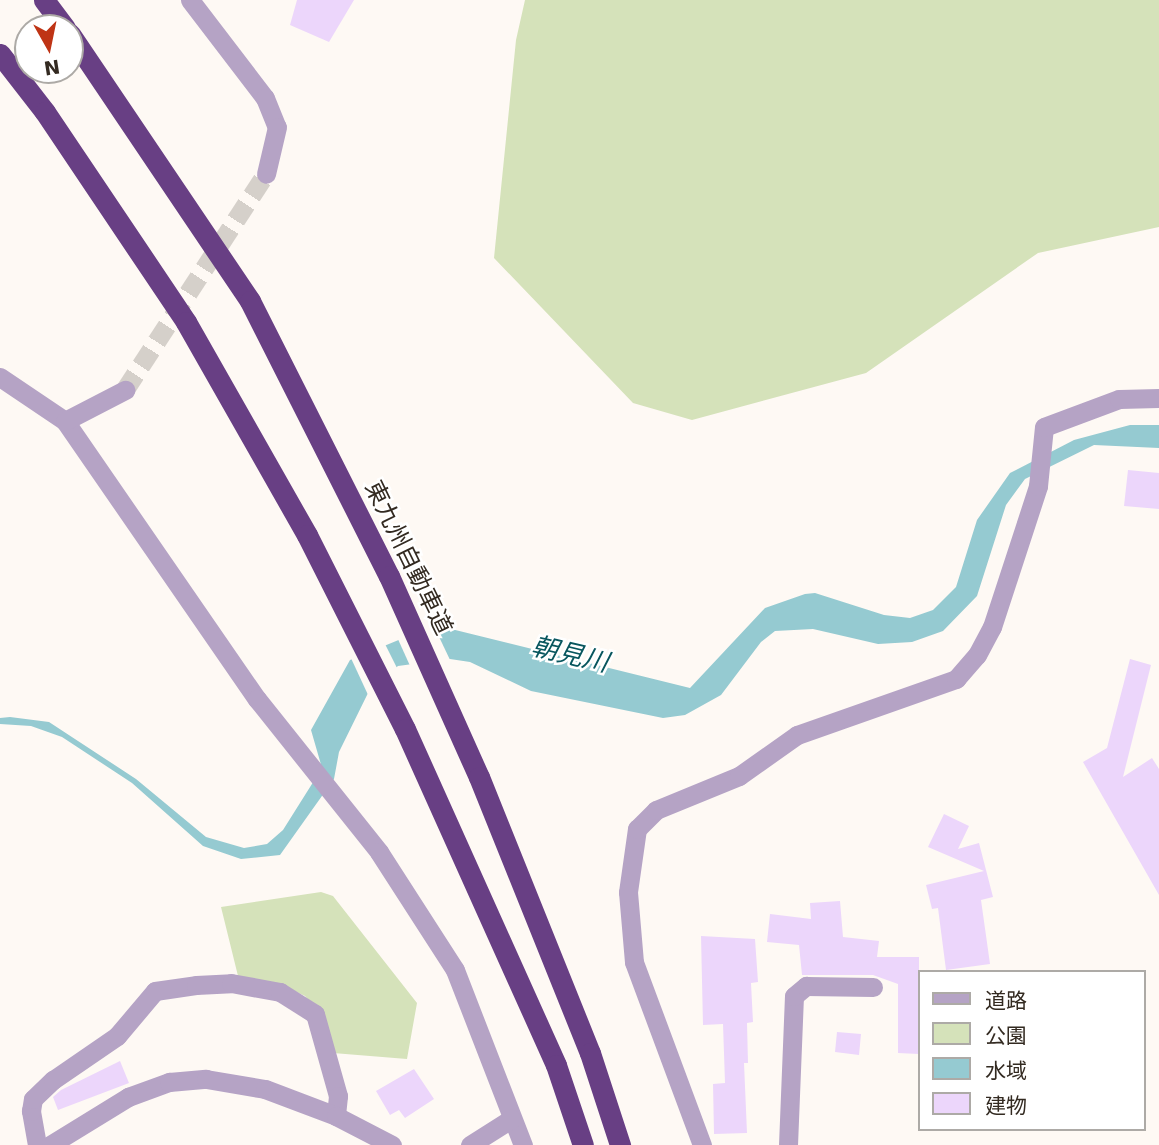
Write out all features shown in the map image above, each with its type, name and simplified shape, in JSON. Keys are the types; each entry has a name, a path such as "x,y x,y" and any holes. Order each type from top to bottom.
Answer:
{"highway":[{"path":"0,54 45,112 186,323 307,535 374,663 435,796 556,1065 583,1145"},
{"name":"東九州自動車道","path":"84,55 250,301 356,510 479,777 590,1053 620,1145"}],"street":[{"path":"190,0 265,98 277,127 266,174"},
{"path":"0,377 65,421 296,752 379,852 455,970 523,1145"},
{"path":"65,421 125,390"},
{"path":"702,1145 634,962 628,892 637,829 656,810 739,776 797,735 956,680 977,655 992,627 1038,486 1044,427 1119,399 1159,398"},
{"path":"37,1145 31,1111 43,1089 79,1058 117,1035 155,991 196,985 231,983 280,992 315,1014 338,1096 336,1116"},
{"path":"788,1145 794,996 806,986 873,987"},
{"path":"50,1145 128,1097 169,1082 206,1079 241,1084 336,1116 392,1145"},
{"path":"470,1145 511,1119"}],"green space":[{"path":"525,0 1159,0 1159,227 1038,253 866,373 692,420 633,403 494,258 516,40"},
{"path":"321,892 333,896 417,1003 407,1059 333,1053 322,1015 305,996 280,984 238,976 221,907"}],"water":[{"path":"1130,425 1159,425 1159,448 1094,445 1025,479 1006,505 977,596 943,631 912,642 878,644 813,629 775,631 761,642 721,695 685,715 663,718 531,691 470,662 450,659 398,666 370,689 339,752 334,779 280,855 241,859 203,846 132,783 62,737 31,726 0,724 0,718 10,717 49,722 136,779 206,837 244,848 267,844 283,830 322,768 311,730 350,660 435,625 690,688 765,608 805,594 815,593 884,615 910,618 933,610 956,587 977,520 1010,473 1074,440"}],"pier":[{"path":"432,622 451,662 411,668 397,637"},
{"path":"384,642 398,670 369,697 350,656"}],"building":[{"path":"297,0 354,0 329,42 290,25"},
{"path":"1128,470 1159,473 1159,509 1124,506"},
{"path":"1130,659 1151,665 1123,777 1152,758 1159,769 1159,895 1083,762 1107,748"},
{"path":"944,814 969,826 958,849 979,843 993,897 981,900 990,964 946,970 938,908 932,909 926,885 984,871 928,847"},
{"path":"840,901 843,937 879,941 877,957 919,957 918,1054 898,1053 898,984 873,975 802,975 799,945 767,942 770,914 811,919 810,903"},
{"path":"701,936 755,939 758,982 751,983 753,1022 747,1023 748,1063 744,1063 747,1133 714,1134 713,1084 725,1083 723,1024 703,1025"},
{"path":"837,1032 861,1034 859,1055 835,1052"},
{"path":"120,1061 129,1083 58,1110 53,1097 61,1090"},
{"path":"414,1069 434,1099 405,1118 399,1110 390,1115 376,1091"}],"tunnel":[{"path":"125,390 266,174"}],"water label":[{"name":"朝見川","path":"570,655"}]}
